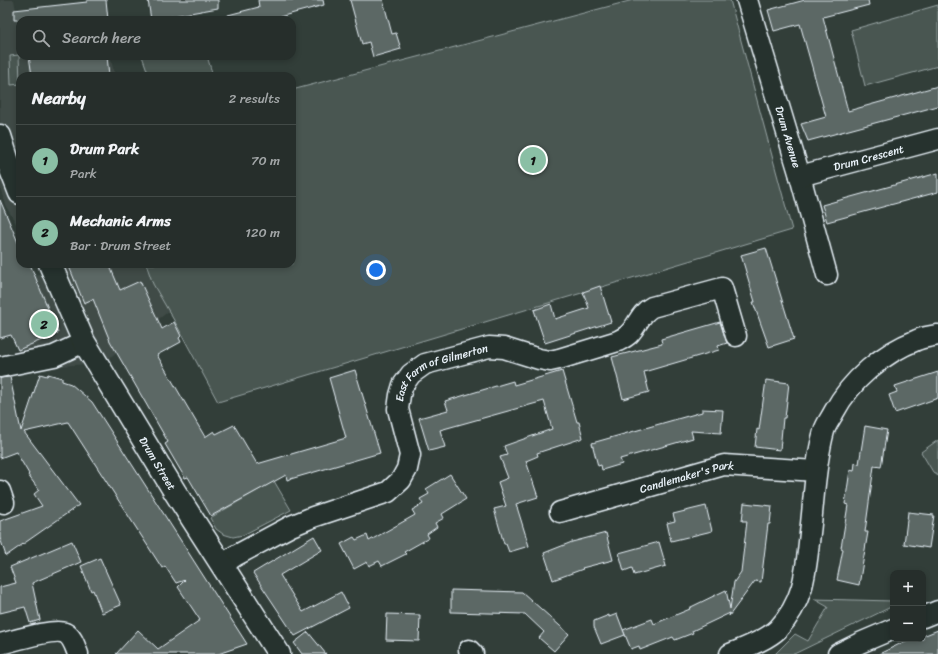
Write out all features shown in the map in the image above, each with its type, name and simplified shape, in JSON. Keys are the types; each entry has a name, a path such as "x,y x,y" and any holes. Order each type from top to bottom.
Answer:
{"main road":[{"path":"0,136 16,183"},
{"name":"Drum Street","path":"52,268 84,342 129,419 279,654"}],"street":[{"name":"Drum Avenue","path":"747,0 800,176 827,275"},
{"name":"Drum Crescent","path":"800,176 938,140"},
{"name":"East Farm of Gilmerton","path":"222,565 291,526 313,517 388,492 401,480 407,469 410,455 398,409 400,395 403,385 411,374 425,364 489,347 504,348 550,361 559,359 625,338 630,334 642,314 652,307 720,281 736,336"},
{"path":"730,654 755,644 777,630 791,612 802,590 806,570 816,471 825,430 842,398 859,378 886,356 917,340 938,335"},
{"path":"0,367 54,356 84,342"},
{"name":"Candlemaker's Park","path":"560,512 724,465 816,471"},
{"path":"926,616 938,611"},
{"path":"838,654 890,630"},
{"path":"0,644 55,631 66,633 73,640 78,654"}],"shaded area":[{"path":"0,0 14,0 17,16 16,60 111,60 114,72 16,72 16,223 5,205 0,186"},
{"path":"633,0 730,0 792,230 218,402 153,284 147,268 296,268 296,89"},
{"path":"938,5 938,66 865,86 851,30"},
{"path":"16,55 16,60 19,60 20,72 16,72 16,84 11,85 10,56"},
{"path":"143,60 208,60 212,72 148,72"},
{"path":"42,268 146,268 169,311 103,363 46,367 27,371 0,310 0,291 44,272"},
{"path":"938,440 938,476 933,472 921,452"},
{"path":"274,481 291,510 243,535 233,537 223,534 216,529 210,518"},
{"path":"814,599 890,601 890,607 794,654 775,654 795,634 808,641 828,607"}],"building":[{"path":"87,0 106,0 108,16 16,16 16,20 14,20 14,10 87,2"},
{"path":"148,0 218,0 218,8 173,16 150,16"},
{"path":"258,0 323,0 324,5 283,16 228,16 259,7"},
{"path":"350,0 383,0 392,34 396,33 401,49 373,57 369,42 362,44"},
{"path":"805,0 868,0 869,5 823,17 848,111 938,86 938,106 808,141 801,124 826,117 800,24 774,31 768,10"},
{"path":"30,60 107,60 109,72 31,72"},
{"path":"938,173 938,192 827,222 822,205"},
{"path":"0,200 16,238 16,268 32,268 58,333 18,350 11,335 0,338"},
{"path":"766,248 794,339 769,347 753,302 755,302 741,255"},
{"path":"70,268 111,268 120,290 140,281 162,329 174,322 181,336 179,338 181,342 157,355 205,437 214,431 216,434 234,425 257,464 346,438 329,378 355,370 380,453 287,480 286,475 211,516 188,477 185,478 165,444 168,442 110,341 93,299 84,303"},
{"path":"600,286 611,322 545,343 534,310 551,304 555,319 589,308 583,292"},
{"path":"720,322 727,343 718,346 719,350 644,372 649,392 623,399 612,357 662,344 661,339"},
{"path":"562,371 583,438 537,453 538,456 526,461 538,497 516,504 529,546 509,552 506,544 504,544 494,509 506,506 498,482 508,478 500,457 507,455 504,446 552,429 544,401 440,430 445,447 429,451 419,418 448,410 445,401 513,381 514,385"},
{"path":"938,372 938,398 895,413 889,395 897,392 895,386"},
{"path":"40,374 47,376 48,374 62,378 62,381 71,384 92,402 247,644 218,654 116,654 138,630 158,649 200,620 178,587 185,580 176,583 165,566 162,568 68,422 24,432 79,505 6,556 0,538 0,521 42,506 34,494 39,490 28,475 29,474 16,452 0,458 0,378 10,377 21,431"},
{"path":"766,380 789,383 785,418 783,418 780,450 755,447"},
{"path":"702,409 723,410 721,433 691,431 693,438 620,459 622,464 602,470 601,465 598,466 592,443 702,412"},
{"path":"865,426 887,430 881,467 874,466 865,532 868,532 859,585 837,580 843,549 841,548 848,505 845,504 850,470 854,471 855,463 859,464"},
{"path":"450,474 466,499 442,514 444,518 435,523 437,527 427,534 429,538 404,552 406,554 382,566 379,561 369,566 367,562 354,569 341,544 354,537 356,540 367,535 369,541 415,515 412,510 423,504 420,499 429,494 426,489"},
{"path":"744,503 772,506 770,524 768,524 761,582 755,581 729,616 730,613 692,631 693,633 675,640 673,637 640,650 639,646 631,649 623,630 652,619 654,624 690,609 689,608 726,590 730,609 734,582 741,572 747,521 742,521"},
{"path":"706,506 712,531 671,541 667,523 675,521 673,514"},
{"path":"908,512 934,515 929,548 904,544"},
{"path":"606,533 613,560 582,568 583,569 553,580 544,553 572,542"},
{"path":"314,536 322,550 280,575 303,612 341,592 349,608 295,636 253,573"},
{"path":"72,541 81,562 32,583 40,620 30,623 25,607 0,613 0,587 16,583 10,567"},
{"path":"659,542 666,566 634,575 632,568 624,571 619,553"},
{"path":"100,558 121,605 102,613 81,566"},
{"path":"451,590 522,592 569,634 554,651 539,638 544,632 525,614 451,612"},
{"path":"387,614 420,615 419,641 386,640"},
{"path":"617,614 625,635 601,644 594,627 594,621 609,615 609,617"},
{"path":"938,630 938,654 879,654 904,642 926,642 926,635"},
{"path":"308,632 326,654 302,654 294,643"}],"place":[{"name":"Drum Park","path":"533,160"},
{"name":"Mechanic Arms","path":"44,324"}]}
